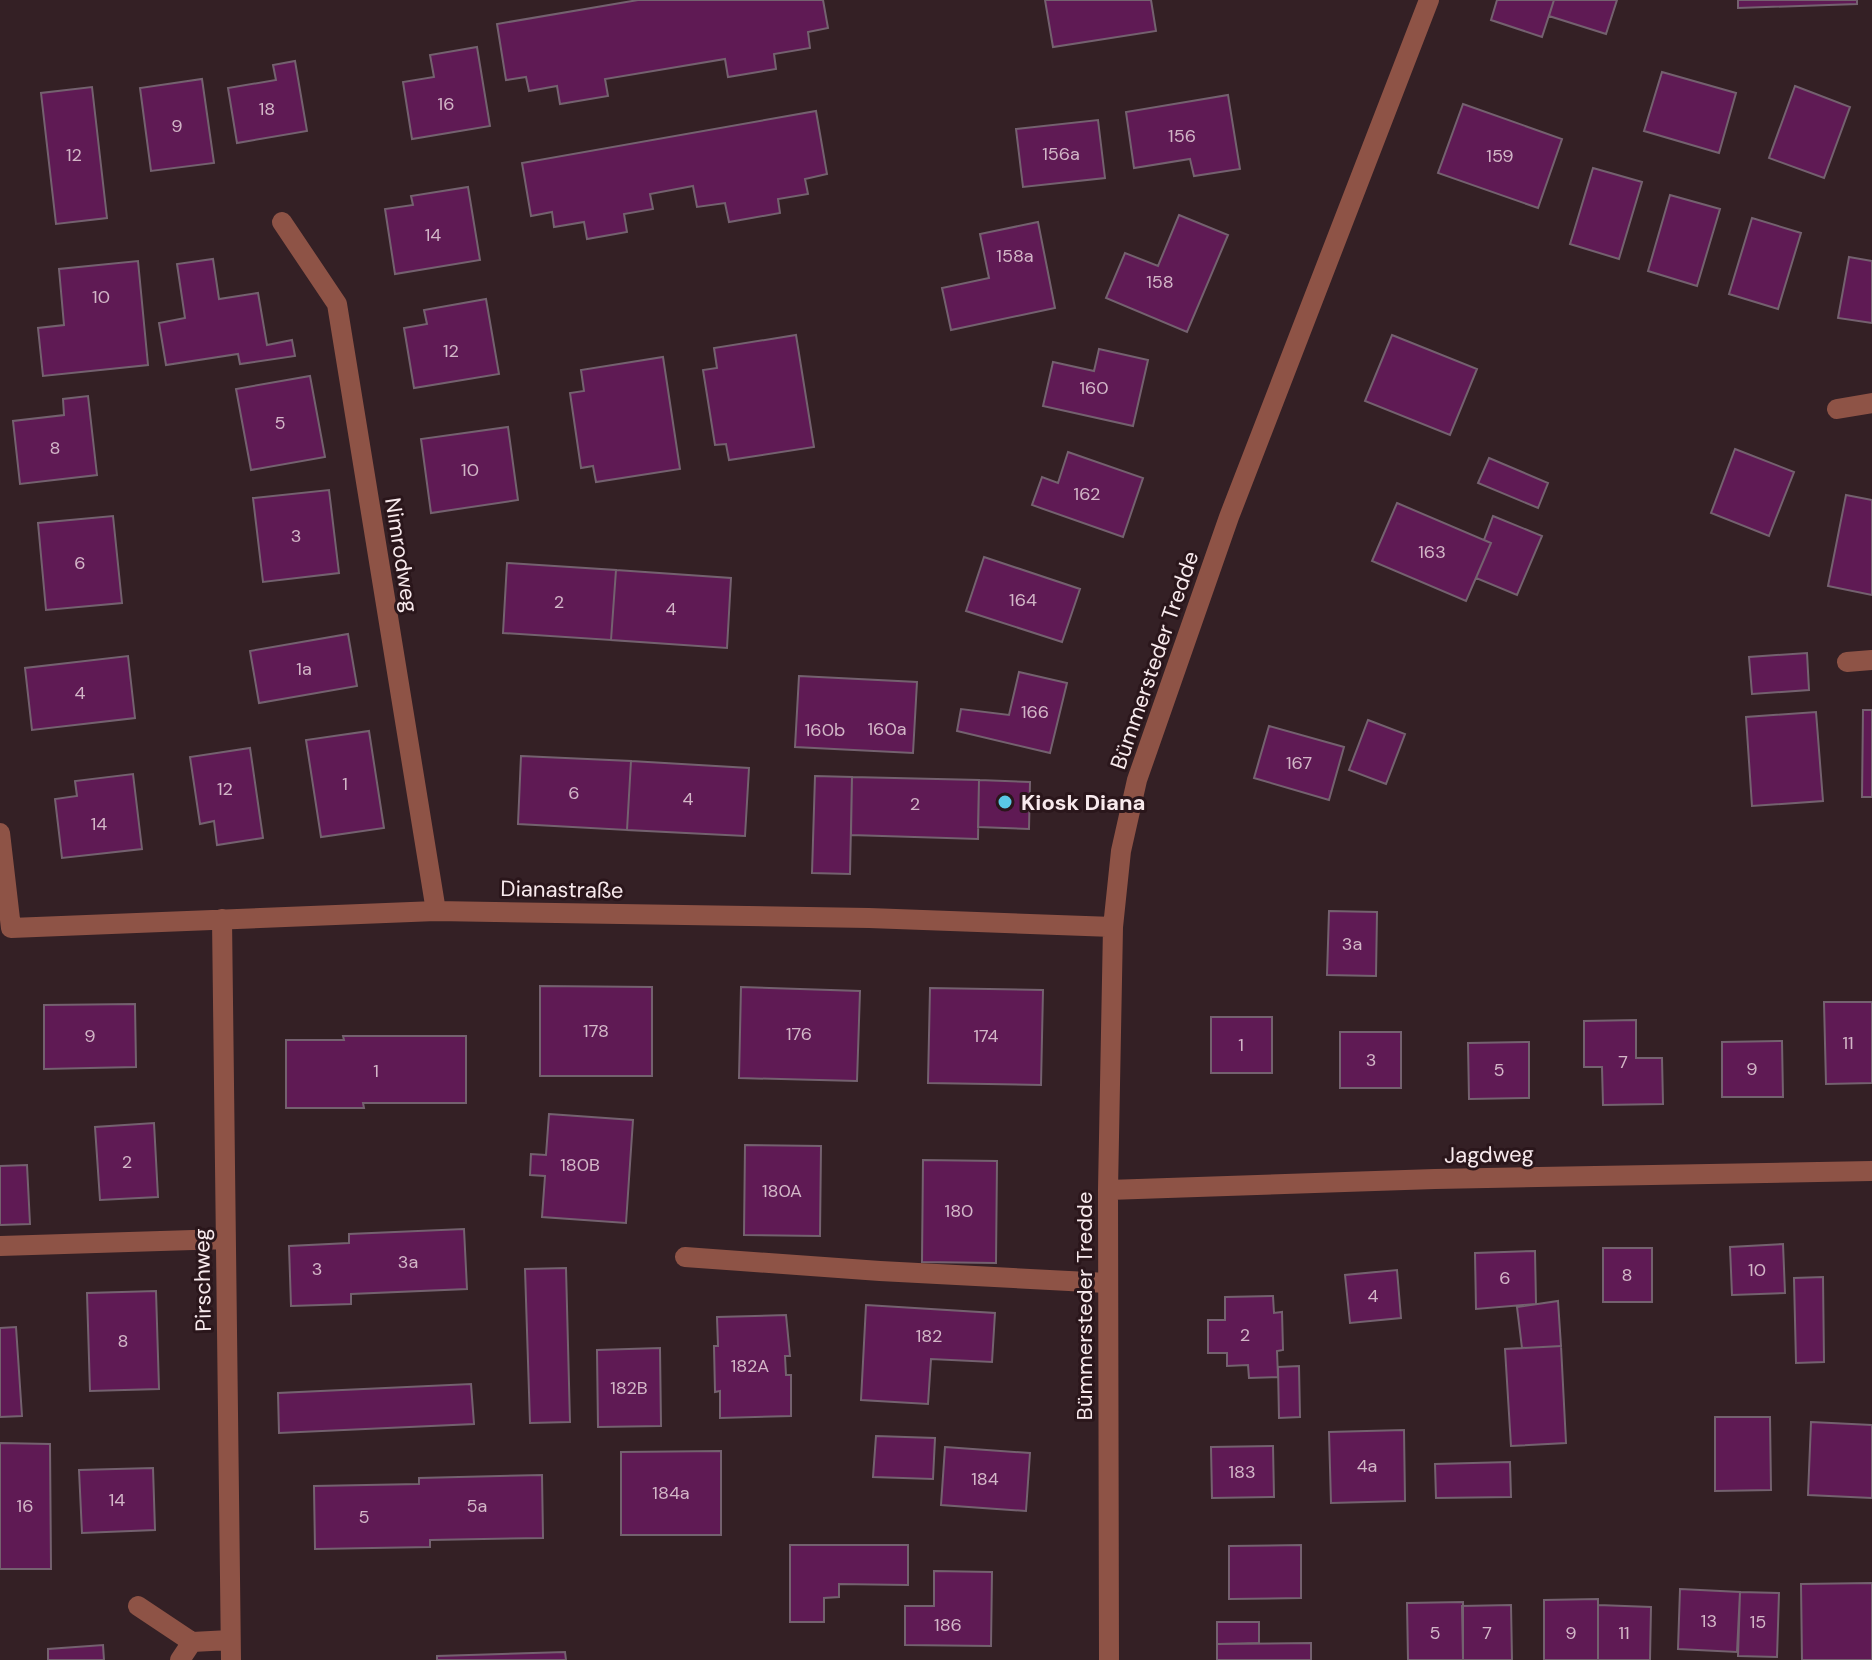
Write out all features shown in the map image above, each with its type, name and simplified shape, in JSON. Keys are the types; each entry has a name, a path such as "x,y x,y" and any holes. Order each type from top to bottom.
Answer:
{"street":[{"name":"Bümmersteder Tredde","path":"1109,1660 1108,1190 1113,927 1121,851 1137,780 1229,517 1429,0"},
{"name":"Nimrodweg","path":"282,222 337,304 436,911"},
{"path":"1837,409 1872,403"},
{"path":"1847,662 1872,660"},
{"name":"Dianastraße","path":"0,833 11,928 436,911 869,918 1113,927"},
{"name":"Pirschweg","path":"192,1642 231,1650 222,919"},
{"name":"Jagdweg","path":"1108,1190 1451,1179 1872,1171"},
{"path":"0,1246 225,1239"},
{"path":"685,1257 1107,1283"},
{"path":"138,1606 192,1642 180,1660"}],"building":[{"path":"638,0 823,0 828,28 808,32 810,48 774,54 776,69 728,77 725,59 605,79 608,96 560,104 557,86 529,91 526,77 506,80 497,24"},
{"path":"1045,0 1151,0 1156,31 1053,47"},
{"path":"1497,0 1554,0 1542,37 1491,20"},
{"path":"1554,0 1617,0 1606,34 1549,16"},
{"path":"1738,0 1857,0 1857,4 1738,8"},
{"path":"477,47 490,126 412,139 403,82 434,77 430,55"},
{"path":"295,61 307,131 237,143 228,88 276,80 273,65"},
{"path":"1662,72 1736,93 1719,153 1644,131"},
{"path":"202,79 214,163 151,171 140,88"},
{"path":"1795,86 1850,107 1824,178 1769,158"},
{"path":"92,87 107,218 56,224 41,93"},
{"path":"1228,95 1240,169 1194,176 1190,159 1134,168 1126,112"},
{"path":"1463,104 1562,139 1538,208 1438,173"},
{"path":"816,111 827,174 805,179 808,194 778,199 780,213 729,222 725,203 697,207 693,186 650,194 653,209 624,214 627,232 587,239 584,222 554,227 552,212 531,216 522,163"},
{"path":"1098,120 1105,178 1023,187 1016,129"},
{"path":"1593,168 1642,182 1619,259 1570,244"},
{"path":"468,187 480,260 395,274 385,209 413,205 411,196"},
{"path":"1670,195 1720,209 1697,286 1648,271"},
{"path":"1179,215 1228,235 1187,332 1106,298 1125,253 1158,266"},
{"path":"1752,218 1801,233 1778,309 1729,294"},
{"path":"1038,222 1055,308 951,330 942,288 989,278 980,234"},
{"path":"1849,257 1872,261 1872,323 1838,318"},
{"path":"213,259 219,299 258,293 267,345 292,340 295,356 240,364 238,354 166,365 159,323 185,318 177,264"},
{"path":"138,261 148,365 43,376 38,328 64,325 59,269"},
{"path":"486,299 499,374 414,388 404,328 427,324 424,310"},
{"path":"796,335 814,447 729,460 726,444 715,445 703,370 717,368 714,348"},
{"path":"1392,335 1477,369 1450,435 1365,401"},
{"path":"1099,349 1148,360 1133,426 1043,406 1053,362 1094,371"},
{"path":"663,357 680,469 596,482 593,466 581,468 570,393 584,391 581,370"},
{"path":"310,376 325,457 251,470 236,389"},
{"path":"88,396 97,475 20,484 13,421 64,415 63,399"},
{"path":"508,427 518,500 431,513 421,439"},
{"path":"1735,449 1794,472 1769,536 1711,513"},
{"path":"1068,452 1143,478 1123,537 1032,505 1042,477 1058,483"},
{"path":"1489,458 1548,483 1538,508 1478,483"},
{"path":"329,490 339,573 263,582 253,498"},
{"path":"1846,495 1872,500 1872,595 1828,586"},
{"path":"1397,503 1491,543 1466,601 1372,561"},
{"path":"113,516 122,603 46,610 38,523"},
{"path":"1493,516 1542,536 1517,595 1476,578 1491,543 1484,540"},
{"path":"984,557 1080,589 1062,642 966,611"},
{"path":"507,563 616,570 611,640 503,633"},
{"path":"616,570 731,578 727,648 611,640"},
{"path":"348,634 357,686 259,703 250,651"},
{"path":"1807,653 1809,690 1752,694 1749,657"},
{"path":"128,656 135,718 32,730 25,668"},
{"path":"1019,672 1067,683 1050,753 957,731 961,709 1009,715"},
{"path":"799,676 917,682 913,753 795,747"},
{"path":"1863,710 1872,710 1872,797 1862,797"},
{"path":"1816,712 1823,801 1752,806 1746,717"},
{"path":"1368,720 1405,734 1386,784 1349,770"},
{"path":"1269,726 1344,747 1329,800 1254,778"},
{"path":"369,731 384,828 321,837 306,740"},
{"path":"250,748 263,838 217,845 214,821 200,824 190,757"},
{"path":"521,756 631,761 627,830 518,824"},
{"path":"631,761 749,768 745,836 627,830"},
{"path":"133,774 142,849 62,858 55,799 77,796 75,781"},
{"path":"815,776 852,777 850,874 812,873"},
{"path":"852,777 979,780 978,839 851,835"},
{"path":"979,780 1030,782 1029,829 978,827"},
{"path":"1329,911 1377,912 1376,976 1327,975"},
{"path":"540,986 652,987 652,1076 540,1076"},
{"path":"741,987 860,991 857,1081 739,1078"},
{"path":"930,988 1043,990 1041,1085 928,1083"},
{"path":"1824,1002 1872,1002 1872,1083 1826,1084"},
{"path":"135,1004 136,1067 44,1069 44,1005"},
{"path":"1211,1017 1272,1017 1272,1073 1211,1073"},
{"path":"1636,1020 1636,1058 1662,1058 1663,1104 1603,1105 1602,1067 1584,1067 1584,1021"},
{"path":"1340,1032 1401,1032 1401,1088 1340,1088"},
{"path":"343,1036 466,1036 466,1103 363,1103 364,1108 286,1108 286,1040 344,1040"},
{"path":"1782,1041 1783,1097 1722,1097 1722,1042"},
{"path":"1529,1042 1529,1098 1469,1099 1468,1043"},
{"path":"549,1114 633,1120 626,1223 542,1217 545,1176 530,1175 531,1154 546,1155"},
{"path":"154,1123 158,1197 100,1200 95,1127"},
{"path":"745,1145 821,1146 820,1236 744,1235"},
{"path":"923,1160 997,1161 996,1263 922,1262"},
{"path":"27,1165 30,1224 0,1225 0,1166"},
{"path":"464,1229 467,1289 351,1294 351,1304 291,1306 289,1246 349,1243 349,1234"},
{"path":"1783,1244 1785,1293 1732,1295 1730,1247"},
{"path":"1603,1248 1652,1248 1652,1302 1603,1302"},
{"path":"1535,1251 1536,1304 1476,1309 1475,1253"},
{"path":"566,1268 570,1422 530,1423 525,1269"},
{"path":"1397,1270 1401,1318 1350,1323 1345,1275"},
{"path":"1823,1277 1824,1362 1796,1363 1794,1278"},
{"path":"156,1291 159,1389 90,1391 87,1293"},
{"path":"1273,1296 1274,1313 1282,1312 1283,1350 1277,1351 1278,1377 1249,1378 1248,1365 1227,1366 1227,1353 1208,1353 1208,1320 1225,1320 1225,1297"},
{"path":"1558,1301 1561,1346 1522,1348 1517,1307"},
{"path":"866,1305 995,1313 992,1362 931,1359 928,1404 861,1400"},
{"path":"786,1315 790,1356 785,1356 786,1375 791,1375 791,1416 720,1418 720,1391 715,1392 717,1317"},
{"path":"16,1327 22,1416 0,1417 0,1328"},
{"path":"1561,1346 1566,1443 1511,1446 1505,1349"},
{"path":"660,1348 661,1426 598,1427 597,1350"},
{"path":"1299,1366 1300,1417 1279,1418 1278,1367"},
{"path":"471,1384 474,1424 279,1433 278,1393"},
{"path":"1715,1417 1770,1417 1771,1490 1715,1491"},
{"path":"1811,1422 1872,1425 1872,1498 1808,1495"},
{"path":"1404,1430 1405,1501 1331,1503 1329,1432"},
{"path":"876,1436 935,1438 933,1479 873,1477"},
{"path":"0,1443 50,1444 51,1569 0,1569"},
{"path":"1273,1446 1274,1497 1212,1498 1211,1447"},
{"path":"945,1447 1030,1453 1026,1511 941,1505"},
{"path":"721,1451 721,1535 621,1535 621,1452"},
{"path":"1510,1462 1511,1497 1436,1498 1435,1464"},
{"path":"153,1468 155,1530 82,1533 79,1470"},
{"path":"542,1475 543,1538 430,1540 430,1547 315,1549 314,1486 419,1484 419,1478"},
{"path":"790,1545 908,1545 908,1585 839,1584 839,1597 824,1598 824,1622 790,1622"},
{"path":"1301,1545 1301,1598 1229,1599 1229,1546"},
{"path":"934,1571 992,1572 991,1646 905,1645 905,1606 934,1606"},
{"path":"1872,1583 1872,1660 1802,1660 1801,1584"},
{"path":"1680,1589 1740,1592 1737,1652 1678,1649"},
{"path":"1740,1592 1779,1593 1777,1657 1738,1656"},
{"path":"1598,1599 1598,1660 1544,1660 1544,1600"},
{"path":"1463,1602 1463,1660 1408,1660 1407,1603"},
{"path":"1511,1605 1512,1660 1463,1660 1462,1606"},
{"path":"1598,1605 1651,1607 1650,1660 1598,1660"},
{"path":"1217,1622 1259,1622 1259,1643 1217,1644"},
{"path":"1311,1643 1311,1660 1217,1660 1217,1644"},
{"path":"103,1645 104,1660 48,1660 48,1649"},
{"path":"565,1652 566,1660 437,1660 437,1656"}],"place":[{"name":"Kiosk Diana","path":"1005,802"}]}
